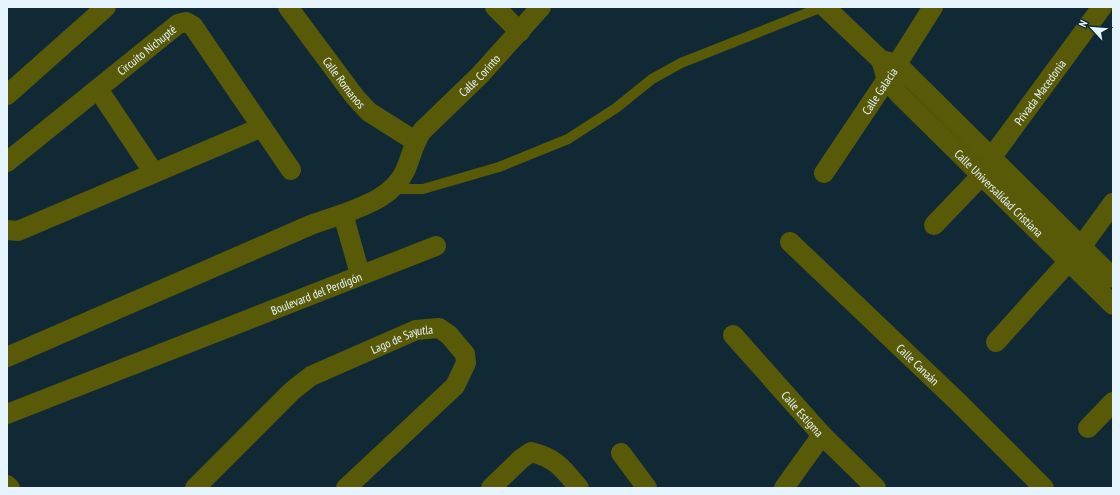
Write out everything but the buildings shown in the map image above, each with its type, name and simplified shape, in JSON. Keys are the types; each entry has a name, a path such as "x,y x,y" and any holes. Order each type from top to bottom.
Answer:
{"street":[{"path":"7,94 106,7"},
{"name":"Calle Romanos","path":"288,7 355,97 369,112 415,141"},
{"path":"495,7 520,32"},
{"name":"Calle Corinto","path":"415,141 434,118 480,75 542,7"},
{"name":"Calle Universalidad Cristiana","path":"824,7 888,68 1075,254 1113,305"},
{"name":"Calle Galacia","path":"824,173 888,68 933,7"},
{"name":"Privada Macedonia","path":"934,224 986,166 1102,7"},
{"name":"Circuito Nichupté","path":"7,162 178,24 186,22 193,26 291,170"},
{"path":"98,89 154,173"},
{"path":"7,230 18,231 262,127"},
{"path":"7,357 313,224 376,202 392,189 405,172 415,141"},
{"path":"996,342 1075,254 1113,203"},
{"name":"Boulevard del Perdigón","path":"7,414 360,274 343,214"},
{"name":"Calle Canaán","path":"790,242 958,402 1044,488"},
{"path":"360,274 436,246"},
{"name":"Calle Universalidad Cristiana","path":"1075,254 1113,278"},
{"name":"Lago de Sayutla","path":"195,488 292,391 311,376 416,330 439,328 449,335 465,354 466,363 455,386 346,488"},
{"name":"Calle Estigma","path":"733,335 822,435 876,488"},
{"path":"1088,428 1113,402"},
{"path":"784,488 822,435"},
{"path":"491,488 521,458 531,452 545,455 557,462 579,488"},
{"path":"621,453 647,488"},
{"path":"7,485 10,488"}],"lane":[{"path":"392,189 423,189 499,167 568,139 616,108 652,79 675,66 824,7"}]}
